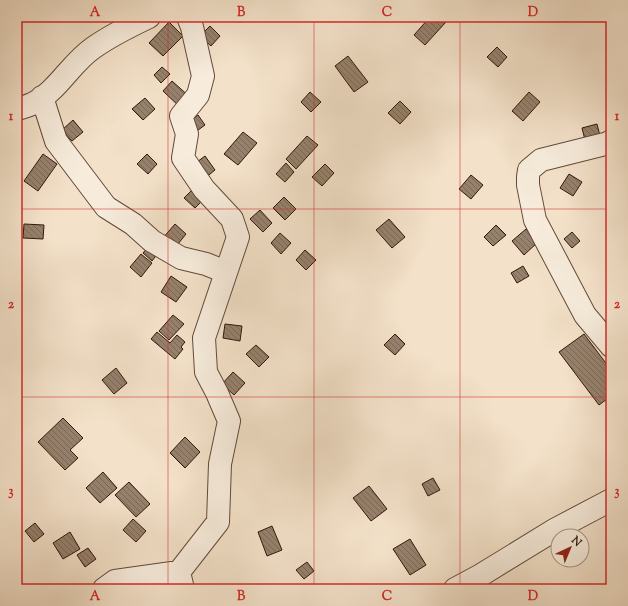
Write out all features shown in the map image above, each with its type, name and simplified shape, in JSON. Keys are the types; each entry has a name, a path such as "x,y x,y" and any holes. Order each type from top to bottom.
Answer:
{"street":[{"path":"17,109 32,104 51,91 76,63 92,48 126,28 150,17"},
{"path":"104,589 115,581 181,580 218,522 220,464 229,421 206,372 204,338 238,237 232,219 204,189 183,158 187,134 181,116 198,95 203,76 192,27 188,17"},
{"path":"42,97 56,141 106,207 133,224 152,241 181,258 206,264 226,272"},
{"path":"611,141 609,143 541,160 529,170 528,185 535,220 585,315 611,346"},
{"path":"455,589 481,576 556,529 611,500"}],"building":[{"path":"430,17 441,17 446,22 425,45 414,35"},
{"path":"169,22 183,36 163,56 149,43"},
{"path":"210,26 220,36 211,46 200,36"},
{"path":"497,47 507,57 498,67 487,57"},
{"path":"348,56 368,82 354,92 335,66"},
{"path":"162,67 170,74 161,83 154,75"},
{"path":"172,81 191,98 182,109 163,91"},
{"path":"310,92 321,102 311,112 301,102"},
{"path":"529,92 540,102 523,121 512,111"},
{"path":"145,98 155,109 143,120 132,109"},
{"path":"400,101 411,112 400,124 388,113"},
{"path":"198,115 205,125 194,133 187,123"},
{"path":"73,120 83,132 72,141 62,130"},
{"path":"597,124 600,136 585,140 582,128"},
{"path":"243,132 257,143 238,165 224,154"},
{"path":"307,136 318,145 296,169 286,159"},
{"path":"43,154 57,164 38,191 24,181"},
{"path":"147,154 157,164 148,174 137,164"},
{"path":"205,156 215,170 204,179 193,165"},
{"path":"286,163 294,172 285,182 276,174"},
{"path":"325,164 334,173 322,186 312,177"},
{"path":"569,174 582,182 573,196 560,188"},
{"path":"471,175 483,185 471,199 459,189"},
{"path":"194,188 205,198 195,208 184,198"},
{"path":"284,197 296,209 285,220 273,208"},
{"path":"260,210 272,223 263,232 250,219"},
{"path":"389,219 405,237 392,248 376,230"},
{"path":"24,224 44,225 43,239 23,238"},
{"path":"175,224 186,234 174,249 162,239"},
{"path":"496,225 506,235 493,246 484,237"},
{"path":"526,229 538,242 524,255 512,241"},
{"path":"572,232 580,241 572,248 564,239"},
{"path":"280,233 291,243 281,254 271,243"},
{"path":"149,246 158,253 152,261 143,253"},
{"path":"305,250 316,260 306,270 296,260"},
{"path":"141,254 152,263 141,277 130,267"},
{"path":"523,266 529,276 517,283 511,273"},
{"path":"171,276 187,287 176,302 161,292"},
{"path":"173,315 184,324 169,340 159,331"},
{"path":"225,324 242,326 240,341 223,338"},
{"path":"157,332 170,343 177,335 185,342 181,347 183,349 175,359 151,339"},
{"path":"395,334 405,344 395,355 384,345"},
{"path":"584,334 611,370 611,396 599,405 559,352"},
{"path":"256,345 269,357 259,367 246,354"},
{"path":"116,368 127,383 114,394 102,380"},
{"path":"233,372 245,383 234,395 222,384"},
{"path":"63,418 83,438 70,450 78,458 65,470 38,442"},
{"path":"185,437 200,452 185,468 170,453"},
{"path":"103,472 117,488 100,503 86,488"},
{"path":"433,478 440,490 428,496 422,484"},
{"path":"129,482 150,504 136,517 115,495"},
{"path":"369,486 387,509 371,521 353,498"},
{"path":"133,519 146,531 136,542 123,530"},
{"path":"35,523 44,534 34,542 25,531"},
{"path":"272,526 282,550 267,556 258,532"},
{"path":"70,532 80,549 63,559 53,543"},
{"path":"410,539 426,565 410,575 393,549"},
{"path":"88,548 96,559 85,567 77,555"},
{"path":"307,562 314,571 304,579 296,570"}]}
